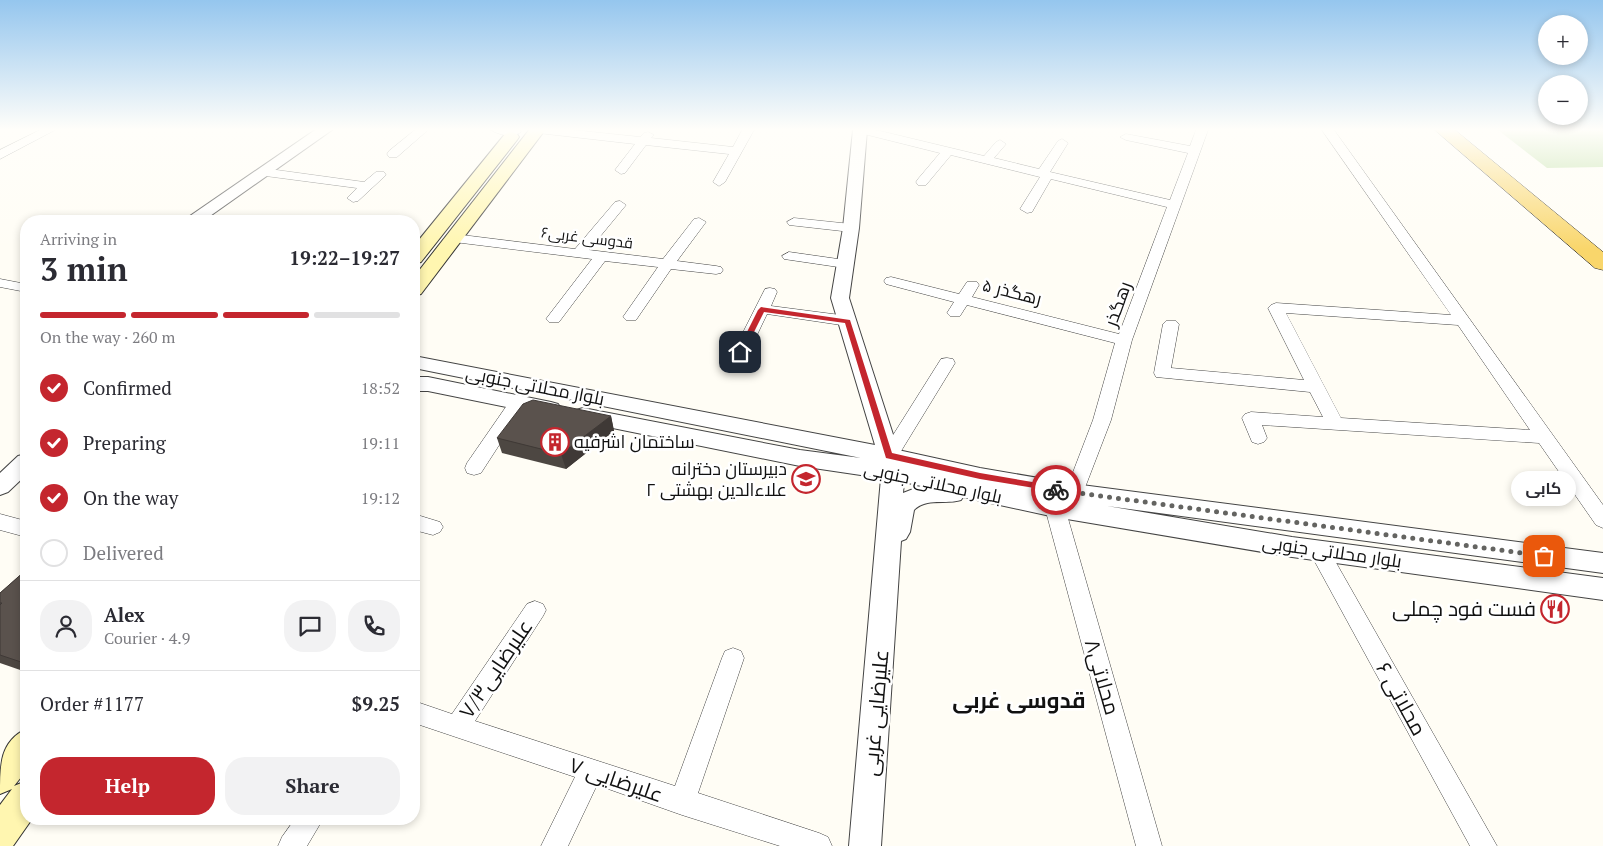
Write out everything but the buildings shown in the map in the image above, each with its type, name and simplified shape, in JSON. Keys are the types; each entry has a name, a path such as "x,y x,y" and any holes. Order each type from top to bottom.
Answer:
{"main road":[{"path":"420,251 485,169"},
{"path":"420,282 506,169"},
{"path":"1494,169 1600,253"},
{"path":"1511,169 1600,253"},
{"path":"476,181 496,182"},
{"path":"0,777 20,752"},
{"path":"0,834 20,806"}],"street":[{"path":"201,215 266,169"},
{"path":"719,182 726,169"},
{"path":"856,169 851,228 840,298 891,463"},
{"path":"922,182 932,169"},
{"path":"1022,169 1174,205"},
{"path":"1027,209 1048,169"},
{"name":"رهگذر","path":"1074,493 1102,420 1124,340 1188,169"},
{"path":"1356,169 1603,520"},
{"path":"262,172 366,186"},
{"path":"353,198 380,175"},
{"path":"579,253 620,206"},
{"path":"631,317 699,222"},
{"path":"794,222 851,228"},
{"name":"قدوسی غربی۶","path":"454,238 716,270"},
{"path":"554,319 601,256"},
{"path":"789,256 846,264"},
{"name":"۵ رهگذر","path":"891,281 959,306 1124,340"},
{"path":"0,283 20,287"},
{"path":"959,306 972,285"},
{"path":"740,352 770,292"},
{"path":"1334,422 1276,308 1462,321"},
{"path":"761,310 848,321"},
{"path":"1171,324 1162,373 1317,387"},
{"name":"بلوار محلاتی جنوبی","path":"420,363 808,441 891,463 993,496 1055,508 1319,551 1603,589"},
{"path":"891,463 947,363"},
{"name":"بلوار محلاتی جنوبی","path":"420,384 428,384 800,458 891,463 980,476 1074,493 1603,563"},
{"path":"474,468 518,402"},
{"path":"1258,438 1251,418 1545,437"},
{"name":"علیرضایی غربی","path":"865,846 886,580 891,463"},
{"path":"0,486 20,468"},
{"name":"علیرضایی غربی","path":"886,580 904,507 915,496 927,494 993,496"},
{"name":"محلاتی۸","path":"1055,508 1149,846"},
{"path":"0,522 20,527"},
{"path":"420,524 433,527"},
{"name":"۶ محلاتی","path":"1319,551 1484,846"},
{"name":"علیرضایی۷/۳","path":"457,727 535,610"},
{"path":"682,802 733,658"},
{"name":"۷ علیرضایی","path":"420,714 819,846"},
{"path":"554,846 590,771"},
{"path":"291,846 306,825"}],"way so far":[{"path":"1056,490 1544,556"}],"place":[{"name":"ساختمان اشرفیه","path":"555,442"},
{"name":"دبیرستان دخترانه علاءالدین بهشتی ۲","path":"806,479"},
{"name":"کابی","path":"1544,556"},
{"name":"فست فود چملی","path":"1555,609"}],"district":[{"name":"قدوسی غربی","path":"1019,700"}],"route":[{"path":"740,352 761,310 848,321 889,456 1056,490"}]}
